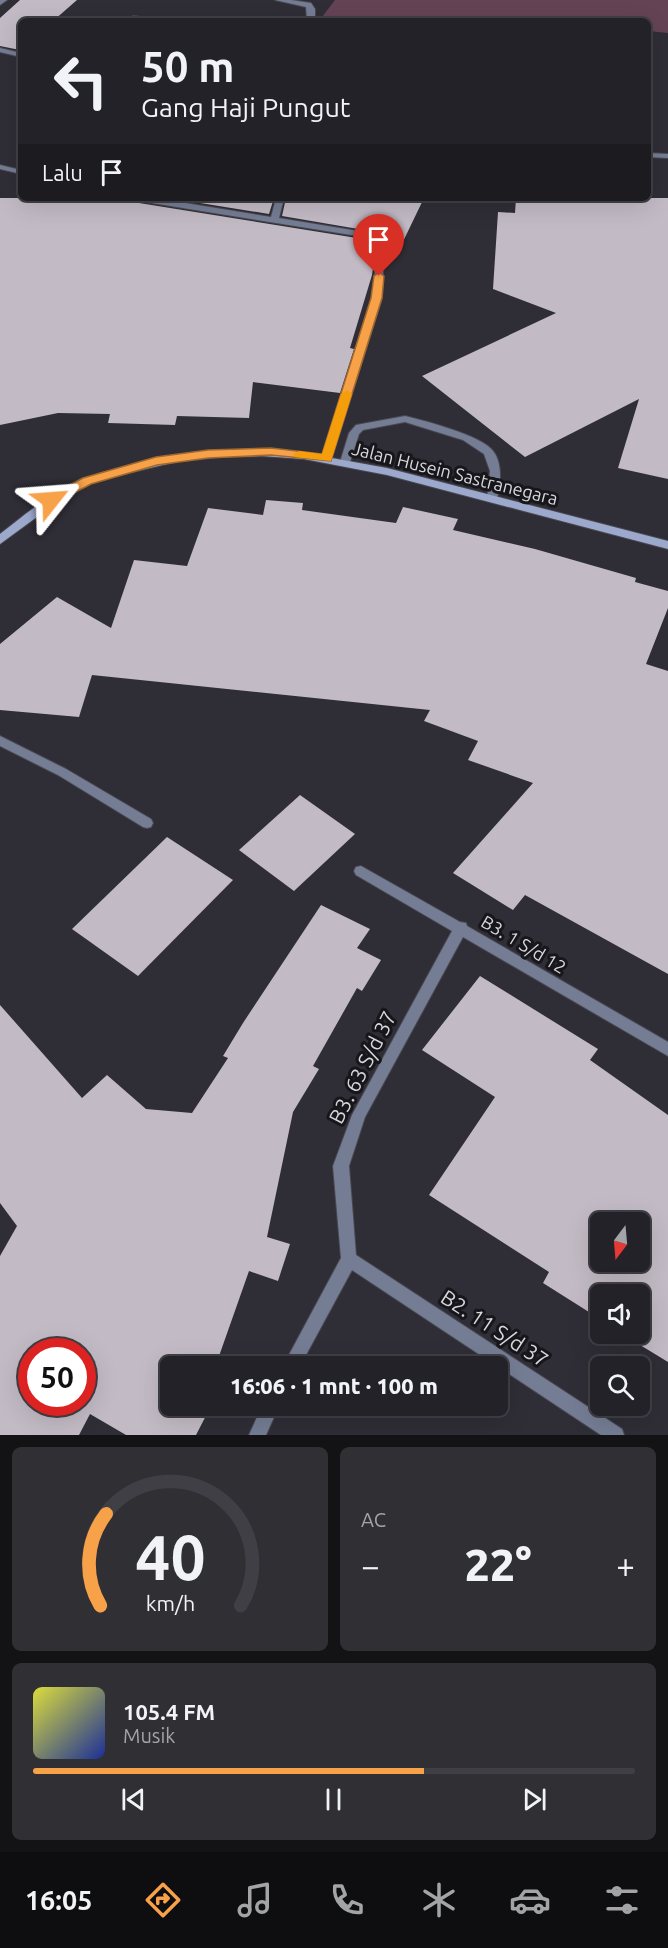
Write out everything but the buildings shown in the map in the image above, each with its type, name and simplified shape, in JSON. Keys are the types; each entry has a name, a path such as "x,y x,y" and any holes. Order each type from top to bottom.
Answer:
{"main road":[{"name":"Jalan Husein Sastranegara","path":"0,540 51,500 87,481 156,461 208,454 271,452 345,462 668,545"}],"street":[{"path":"279,0 308,5 311,9 311,18"},
{"path":"0,50 18,54"},
{"path":"651,155 668,156"},
{"path":"0,167 18,171"},
{"path":"157,201 367,235 381,253 377,298 327,458"},
{"path":"274,221 279,201"},
{"path":"345,462 354,433 360,427 405,419 467,438 489,452 495,471 492,499"},
{"path":"0,741 62,772 147,823"},
{"name":"B3. 1 S/d 12","path":"361,871 461,927 668,1050"},
{"name":"B3. 63 S/d 37","path":"349,1259 341,1166 359,1115 461,927"},
{"path":"296,1356 349,1259"},
{"name":"B2. 11 S/d 37","path":"349,1259 616,1435"},
{"path":"257,1435 266,1416"}],"shaded area":[{"path":"335,0 668,0 668,33 651,31 651,18 321,18"}],"slow traffic":[{"path":"299,454 327,458 347,394"}],"route":[{"path":"51,500 87,481 156,461 208,454 271,452 327,458 377,298 379,276"}]}
